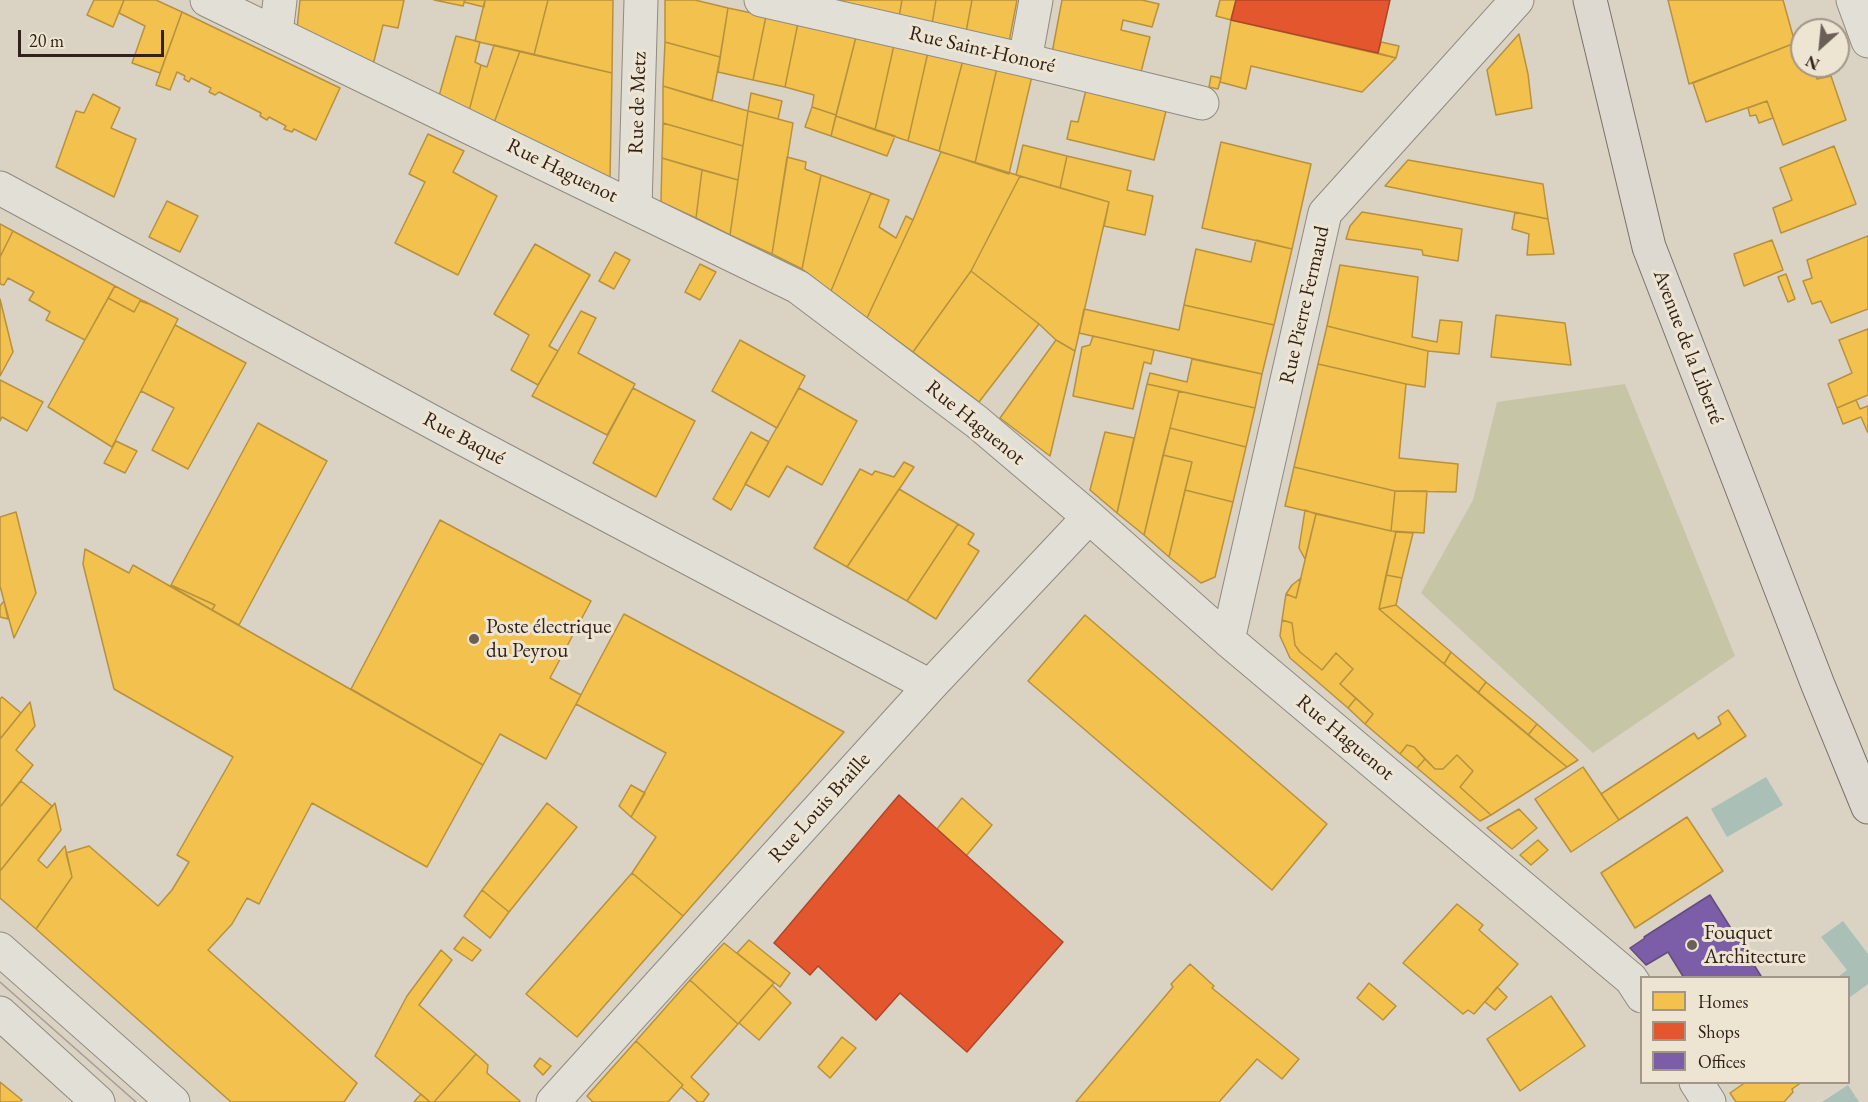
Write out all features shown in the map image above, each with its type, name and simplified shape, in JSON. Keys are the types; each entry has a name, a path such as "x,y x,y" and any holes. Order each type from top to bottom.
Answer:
{"main road":[{"name":"Avenue de la Liberté","path":"1591,2 1649,247 1818,685 1868,807"},
{"name":"Avenue de la Liberté","path":"1818,685 1868,770"}],"street":[{"name":"Rue Haguenot","path":"207,0 798,287 977,422 1228,640 1631,979 1640,994"},
{"path":"276,33 280,0"},
{"name":"Rue de Metz","path":"635,207 641,0"},
{"name":"Rue Saint-Honoré","path":"762,0 1202,103"},
{"path":"1025,60 1036,0"},
{"name":"Rue Pierre Fermaud","path":"1228,640 1325,213 1517,0"},
{"path":"1853,0 1868,41"},
{"name":"Rue Baqué","path":"0,188 483,449 930,686"},
{"name":"Rue Louis Braille","path":"553,1102 930,686 1089,517"},
{"path":"0,949 172,1102"},
{"path":"0,1013 98,1102"},
{"path":"1697,1084 1709,1102"}],"green space":[{"path":"1625,384 1735,656 1593,753 1421,593 1473,500 1497,402"}],"shaded area":[{"path":"1766,777 1783,805 1727,837 1711,809"},
{"path":"1843,921 1868,954 1868,984 1850,997 1850,976 1839,976 1847,970 1821,937"},
{"path":"1848,1085 1859,1102 1822,1102"}],"building: Homes":[{"path":"94,0 124,0 113,27 87,15"},
{"path":"124,0 156,0 182,12 160,73 132,63 145,26 119,13"},
{"path":"300,0 404,0 398,28 383,25 373,65 297,29"},
{"path":"434,0 465,0 463,6"},
{"path":"465,0 485,0 484,7 464,2"},
{"path":"485,0 548,0 534,55 475,41"},
{"path":"548,0 613,0 612,73 534,55"},
{"path":"665,0 695,0 728,8 720,57 665,42"},
{"path":"834,0 902,0 899,17"},
{"path":"902,0 936,0 932,24 899,17"},
{"path":"936,0 972,0 966,32 932,24"},
{"path":"972,0 1017,0 1009,42 966,32"},
{"path":"1062,0 1142,0 1159,4 1152,27 1123,20 1121,30 1150,37 1141,72 1052,53"},
{"path":"1220,0 1236,0 1231,20 1216,16"},
{"path":"1668,0 1783,0 1790,25 1790,45 1689,84"},
{"path":"728,8 766,16 753,80 718,72"},
{"path":"182,12 340,88 316,140 294,129 292,132 284,129 286,126 269,117 267,120 260,116 261,113 219,92 215,95 209,92 211,88 191,78 189,82 184,79 185,76 177,72 170,90 156,85"},
{"path":"766,16 798,23 785,87 753,80"},
{"path":"1231,20 1396,58 1362,92 1251,66 1246,89 1220,82"},
{"path":"798,23 856,37 836,115 812,107 814,95 785,87"},
{"path":"1519,34 1528,74 1532,108 1496,115 1487,70"},
{"path":"456,36 480,42 475,62 481,65 469,111 439,96"},
{"path":"856,37 894,45 875,130 836,116"},
{"path":"665,42 720,57 712,101 663,86"},
{"path":"1381,42 1399,46 1396,58 1378,53"},
{"path":"494,45 520,51 494,123 469,111 481,65 487,67"},
{"path":"894,45 928,52 908,141 875,130"},
{"path":"1790,45 1790,78 1832,78 1846,120 1783,145 1767,101 1706,122 1693,83"},
{"path":"520,51 612,73 610,179 494,123"},
{"path":"928,52 963,60 939,151 908,141"},
{"path":"963,60 997,68 975,163 939,151"},
{"path":"997,68 1032,76 1009,174 975,163"},
{"path":"1211,76 1221,78 1218,89 1209,87"},
{"path":"663,86 748,111 743,146 663,123"},
{"path":"1086,90 1166,111 1154,160 1067,139 1071,121 1078,122"},
{"path":"751,93 782,101 778,119 748,111"},
{"path":"93,94 120,108 111,128 136,139 114,197 56,167 76,111 84,113"},
{"path":"1767,101 1773,118 1759,123 1756,115 1750,116 1748,108"},
{"path":"812,107 836,115 831,136 805,127"},
{"path":"748,111 793,123 772,254 730,235"},
{"path":"836,116 895,136 887,156 831,136"},
{"path":"663,123 743,146 738,180 662,158"},
{"path":"428,134 464,151 453,172 497,196 458,275 395,243 425,182 409,174"},
{"path":"1221,142 1311,164 1292,249 1202,228"},
{"path":"1023,145 1067,156 1060,188 1016,175"},
{"path":"1834,146 1856,204 1781,233 1773,208 1792,200 1780,168"},
{"path":"941,152 1020,176 971,271 913,352 867,318 913,220"},
{"path":"1067,156 1131,171 1127,190 1153,196 1145,235 1104,226 1109,202 1060,188"},
{"path":"787,157 806,162 805,169 821,175 802,269 772,254"},
{"path":"662,158 702,170 696,218 661,202"},
{"path":"1408,160 1543,184 1548,219 1385,186"},
{"path":"702,170 738,180 730,235 696,218"},
{"path":"821,175 871,193 831,291 802,269"},
{"path":"1020,176 1109,202 1075,351 1056,340 971,271"},
{"path":"871,193 889,200 879,227 896,238 906,216 913,220 867,318 831,291"},
{"path":"167,201 198,216 180,252 149,237"},
{"path":"1362,212 1462,229 1458,261 1423,255 1422,250 1346,239 1350,226"},
{"path":"1515,212 1548,219 1554,254 1527,255 1529,234 1512,229"},
{"path":"0,224 13,231 0,257"},
{"path":"13,231 115,286 85,340 46,320 50,312 29,300 34,292 8,278 4,285 0,284 0,257"},
{"path":"1868,236 1868,309 1831,323 1821,301 1812,304 1803,281 1812,278 1807,260"},
{"path":"1256,240 1292,249 1274,325 1184,305 1196,249 1251,262"},
{"path":"1772,240 1783,270 1744,286 1734,254"},
{"path":"535,244 590,275 549,346 558,351 538,385 511,370 529,335 494,314"},
{"path":"615,252 630,260 614,289 599,281"},
{"path":"700,264 716,272 700,300 685,292"},
{"path":"1340,265 1418,277 1412,337 1437,342 1440,320 1462,322 1459,354 1428,351 1327,326"},
{"path":"971,271 1039,324 979,402 913,352"},
{"path":"1786,274 1795,299 1788,302 1778,277"},
{"path":"115,286 149,304 140,301 134,312 108,298"},
{"path":"108,298 134,312 140,301 144,301 178,319 112,447 48,407"},
{"path":"0,299 13,352 0,376"},
{"path":"1184,305 1274,325 1262,374 1079,333 1084,309 1179,330"},
{"path":"581,311 596,318 578,353 635,384 607,435 532,396"},
{"path":"1496,315 1565,323 1571,365 1491,357"},
{"path":"175,325 246,363 188,469 152,450 174,408 141,391"},
{"path":"1327,326 1428,351 1425,387 1318,364"},
{"path":"1868,329 1868,395 1837,408 1828,384 1852,373 1839,340"},
{"path":"1093,336 1154,350 1151,364 1144,362 1133,409 1073,396 1082,347 1090,345"},
{"path":"740,340 805,376 777,428 712,391"},
{"path":"1056,340 1075,351 1050,456 1000,418"},
{"path":"1192,359 1262,374 1255,408 1147,384 1150,373 1187,382"},
{"path":"1318,364 1406,384 1399,458 1458,464 1456,492 1395,491 1294,467"},
{"path":"0,380 43,402 27,431 2,417 0,421"},
{"path":"1147,384 1179,391 1144,535 1117,513"},
{"path":"633,388 695,421 656,497 593,463"},
{"path":"799,388 857,421 822,485 787,466 769,497 745,484"},
{"path":"1179,391 1255,408 1246,447 1170,428"},
{"path":"1856,400 1860,409 1868,406 1868,433 1861,417 1843,424 1837,408"},
{"path":"258,423 327,461 239,625 212,610 215,605 171,585"},
{"path":"1170,428 1246,447 1233,502 1185,490 1192,462 1163,455"},
{"path":"751,432 769,442 731,510 713,499"},
{"path":"1105,432 1134,438 1117,513 1090,490"},
{"path":"116,441 137,451 125,473 104,463"},
{"path":"1163,455 1192,462 1169,557 1144,535"},
{"path":"904,462 914,467 847,567 814,548 860,469 872,475 875,471 894,477"},
{"path":"1294,467 1395,491 1391,531 1285,506"},
{"path":"899,489 958,524 907,601 847,567"},
{"path":"1185,490 1233,502 1215,577 1201,583 1169,557"},
{"path":"1395,491 1427,491 1424,533 1391,531"},
{"path":"1305,510 1316,514 1305,559 1299,548"},
{"path":"16,512 36,593 14,638 0,586 0,517"},
{"path":"1316,514 1396,532 1379,609 1567,767 1491,815 1460,787 1473,771 1457,755 1443,769 1435,769 1414,747 1407,745 1400,754 1365,724 1373,714 1340,684 1353,669 1336,653 1322,670 1295,645 1292,623 1282,620 1286,594 1296,598"},
{"name":"Poste électrique du Peyrou","path":"440,520 591,601 550,678 581,695 546,759 500,734 483,765 351,689"},
{"path":"958,524 974,534 968,544 979,551 936,619 907,601"},
{"path":"1396,532 1413,533 1402,578 1386,575"},
{"path":"85,549 129,573 133,565 483,765 427,867 312,803 259,904 247,898 232,924 208,950 357,1083 344,1102 231,1102 36,929 72,877 66,853 89,846 158,906 172,890 189,862 177,855 233,757 114,689 83,564"},
{"path":"1386,575 1402,578 1396,605 1379,609"},
{"path":"1301,578 1296,598 1286,594 1292,585"},
{"path":"171,585 215,605 212,610"},
{"path":"4,601 8,619 0,617 0,606"},
{"path":"1396,605 1451,652 1444,664 1379,609"},
{"path":"624,614 844,732 683,916 632,873 656,837 631,817 666,753 576,704"},
{"path":"1085,615 1327,824 1272,890 1028,681"},
{"path":"1282,620 1292,623 1295,645 1300,652 1322,670 1336,653 1353,669 1340,684 1356,698 1348,708 1290,658 1280,636"},
{"path":"1451,652 1486,682 1478,693 1444,664"},
{"path":"1486,682 1537,724 1528,735 1478,693"},
{"path":"2,697 21,713 0,739 0,699"},
{"path":"1356,698 1373,714 1365,724 1348,708"},
{"path":"30,702 35,726 16,750 33,765 0,807 0,739"},
{"path":"1728,710 1746,736 1619,820 1601,794 1694,733 1698,739 1721,724 1718,717"},
{"path":"1537,724 1578,760 1567,767 1528,735"},
{"path":"1407,745 1414,747 1425,759 1417,768 1400,754"},
{"path":"1457,755 1473,771 1460,787 1491,815 1480,821 1417,768 1425,759 1435,769 1443,769"},
{"path":"1583,767 1619,820 1571,852 1535,799"},
{"path":"21,781 52,806 0,871 0,807"},
{"path":"631,785 645,793 631,817 619,806"},
{"path":"962,798 992,825 966,856 937,829"},
{"path":"55,803 61,830 38,860 47,868 65,846 72,877 36,929 0,898 0,871"},
{"path":"547,803 577,827 509,912 482,890"},
{"path":"1519,809 1537,828 1512,849 1487,828"},
{"path":"1687,817 1723,871 1635,928 1601,873"},
{"path":"1538,840 1548,850 1531,865 1520,855"},
{"path":"632,873 683,916 577,1037 526,994"},
{"path":"482,890 509,912 490,938 464,916"},
{"path":"1457,904 1483,925 1479,930 1518,964 1474,1014 1468,1010 1463,1014 1403,963"},
{"path":"463,937 481,950 472,961 454,949"},
{"path":"749,940 790,973 780,987 737,953"},
{"path":"724,943 774,983 738,1024 690,980"},
{"path":"441,950 452,960 419,1005 476,1054 434,1102 430,1102 375,1056 407,996"},
{"path":"1190,964 1214,986 1212,988 1299,1059 1282,1079 1257,1059 1219,1102 1076,1102 1173,987 1171,984"},
{"path":"690,980 738,1024 691,1077 709,1094 703,1102 698,1102 681,1087 683,1085 636,1041"},
{"path":"1369,983 1396,1006 1383,1020 1357,998"},
{"path":"772,985 791,1003 759,1040 739,1023"},
{"path":"1497,987 1507,997 1495,1010 1485,1002"},
{"path":"1551,996 1585,1046 1520,1091 1487,1039"},
{"path":"842,1037 856,1048 830,1078 818,1067"},
{"path":"636,1041 683,1085 668,1102 593,1102 587,1096"},
{"path":"476,1054 488,1065 487,1073 519,1102 434,1102"},
{"path":"540,1058 551,1066 543,1075 534,1066"},
{"path":"0,1082 22,1100 20,1102 0,1102"},
{"path":"1743,1084 1799,1084 1792,1089 1793,1092 1784,1102 1736,1102 1730,1093"},
{"path":"421,1094 430,1102 414,1102"}],"building: Shops":[{"path":"1236,0 1390,0 1378,53 1231,20"},
{"path":"899,795 1063,942 967,1052 900,993 876,1020 818,966 810,975 774,943"}],"building: Offices":[{"path":"1710,895 1761,976 1683,976 1668,952 1646,965 1630,948"}],"tram line":[{"path":"0,982 136,1102"}],"place":[{"name":"Poste électrique du Peyrou","path":"474,639"},
{"name":"Fouquet Architecture","path":"1692,945"}]}
